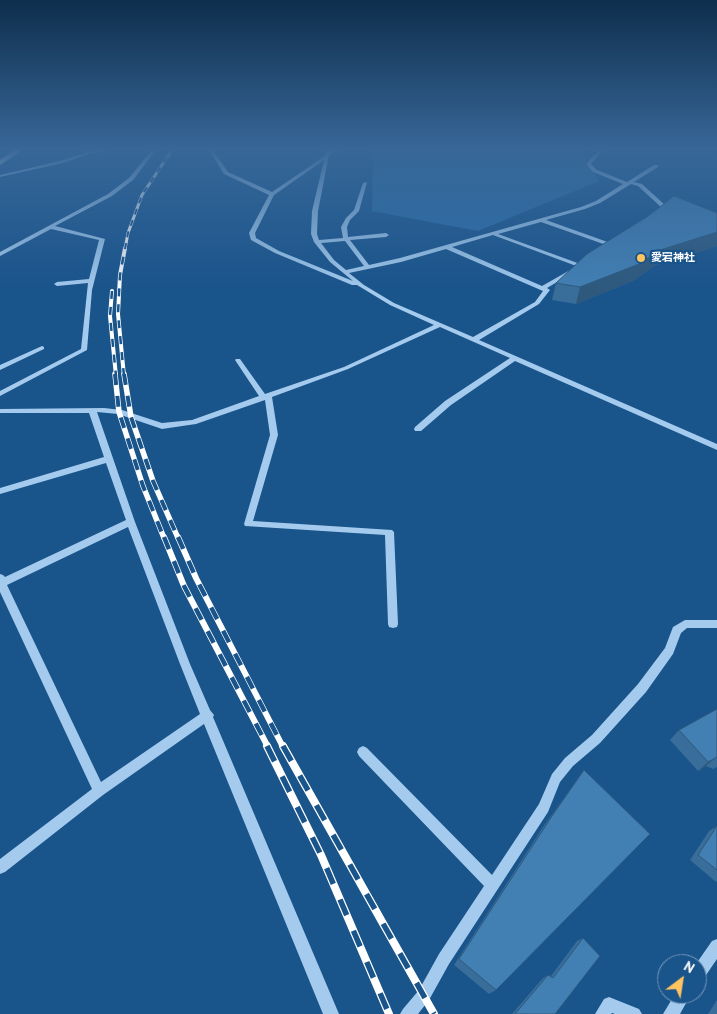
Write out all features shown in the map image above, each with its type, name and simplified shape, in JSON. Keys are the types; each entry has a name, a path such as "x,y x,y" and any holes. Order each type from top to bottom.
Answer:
{"street":[{"path":"0,254 106,197"},
{"path":"270,197 252,233 253,239 285,256 362,286"},
{"path":"318,197 315,211 314,234 317,242 344,272 362,286 392,304 717,447"},
{"path":"360,197 356,211 348,219 344,227 346,239 368,266"},
{"path":"344,272 401,260 494,234 598,202 605,197"},
{"path":"653,197 662,206 676,210"},
{"path":"657,211 662,206"},
{"path":"541,220 614,246"},
{"path":"0,394 84,350 92,280 102,239 51,227"},
{"path":"494,234 582,266"},
{"path":"317,242 386,235"},
{"path":"606,251 620,242"},
{"path":"447,247 547,290 537,303 473,340"},
{"path":"544,288 590,261"},
{"path":"57,284 92,280"},
{"path":"0,411 92,410 119,412 162,426 193,422 346,368 440,325"},
{"path":"0,368 42,348"},
{"path":"418,429 448,403 515,358"},
{"path":"238,360 266,397 274,435 248,524 389,532 393,624"},
{"path":"92,410 131,522 185,664 208,715 331,1014"},
{"path":"0,491 109,458"},
{"path":"100,791 0,582 131,522"},
{"path":"408,1014 424,995 444,959 544,808 556,778 569,762 596,739 642,688 669,651 677,630 685,624 717,624"},
{"path":"0,867 100,791 208,715"},
{"path":"363,752 493,885"},
{"path":"707,961 717,946"},
{"path":"603,1014 609,1004 634,1014"}],"shaded area":[{"path":"372,197 560,197 478,231 372,211"}],"building":[{"path":"672,197 677,197 717,213 717,232 660,250 639,264 580,287 556,283 587,254 647,217"},
{"path":"717,709 717,757 708,762 679,730"},
{"path":"584,770 650,834 496,990 459,959"},
{"path":"717,826 717,870 698,855"},
{"path":"583,938 600,956 555,1014 515,1014 548,975 553,978"}],"railway":[{"path":"125,249 128,233 141,197"},
{"path":"124,376 118,314 120,275 125,248"},
{"path":"112,291 110,316 116,376"},
{"path":"115,374 119,412 143,486 164,538"},
{"path":"124,374 131,417 153,481 178,538"},
{"path":"164,537 184,586 268,747"},
{"path":"178,537 196,578 283,747"},
{"path":"267,746 321,855 389,1014"},
{"path":"283,746 434,1014"}],"place":[{"name":"愛宕神社","path":"641,258"}]}
